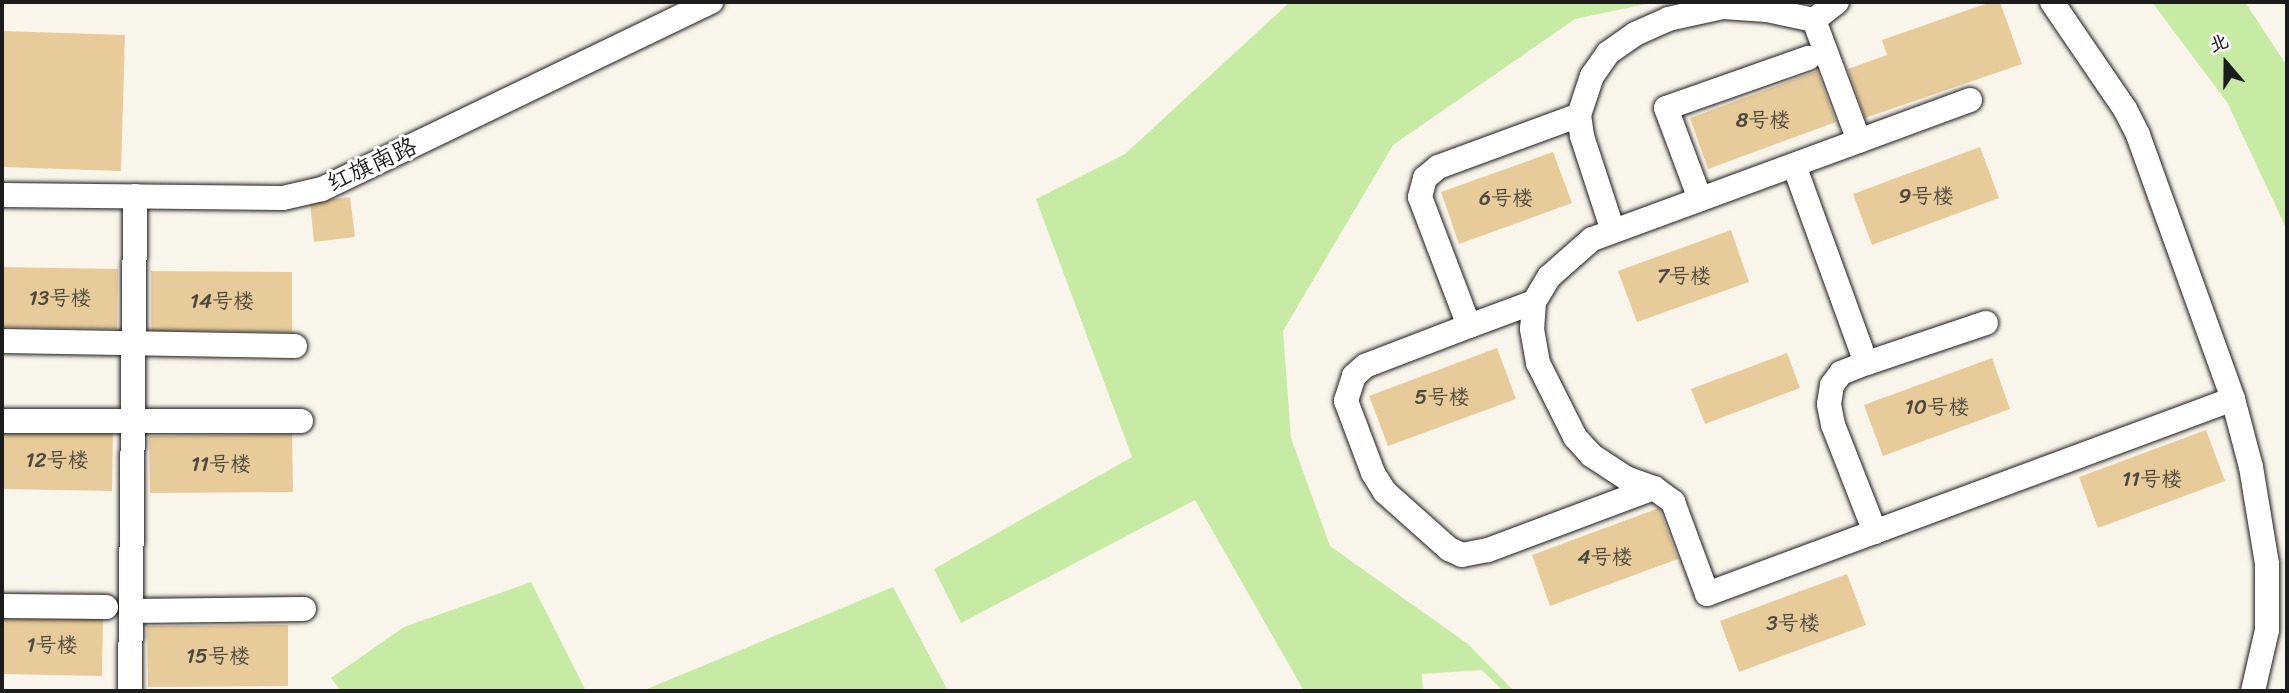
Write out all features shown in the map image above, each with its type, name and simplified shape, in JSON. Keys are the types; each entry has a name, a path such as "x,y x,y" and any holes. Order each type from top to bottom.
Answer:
{"street":[{"name":"红旗南路","path":"2,195 283,198 322,189 711,2"},
{"path":"1814,20 1837,2"},
{"path":"2052,2 2125,109 2138,135 2233,400 2251,467 2267,564 2267,630 2253,691"},
{"path":"1613,231 1582,136 1579,115 1592,76 1608,53 1635,34 1668,19 1723,7 1767,10 1814,20"},
{"path":"1814,20 1859,141"},
{"path":"1700,199 1666,108 1808,58"},
{"path":"1970,100 1592,239 1549,277 1534,302 1532,329 1538,363 1576,437 1591,455 1614,470 1654,488 1673,502 1707,594 2233,400"},
{"path":"1469,326 1420,197 1425,177 1438,167 1579,115"},
{"path":"1794,164 1866,363"},
{"path":"131,691 135,196"},
{"path":"1534,302 1365,366 1354,376 1346,401 1373,473 1385,492 1449,549 1462,555 1488,551 1654,488"},
{"path":"1875,532 1833,425 1829,404 1832,384 1841,373 1866,363 1986,323"},
{"path":"2,341 295,346"},
{"path":"2,421 301,421"},
{"path":"2,606 106,607"},
{"path":"131,611 304,609"}],"green space":[{"path":"1290,2 1655,2 1575,19 1393,145 1283,331 1291,438 1330,546 1468,644 1514,691 1503,691 1482,670 1422,674 1423,691 1304,691 1195,500 961,623 934,569 1132,457 1036,199 1125,154"},
{"path":"2152,2 2245,2 2287,66 2287,230 2227,102"},
{"path":"531,582 586,691 341,691 331,678 404,627"},
{"path":"893,587 948,691 642,691"}],"building":[{"path":"1991,2 2000,2 2022,64 1865,118 1848,69 1887,55 1882,40"},
{"path":"2,31 125,35 121,171 2,167"},
{"path":"1817,71 1836,122 1708,169 1690,118"},
{"path":"1980,147 1999,198 1872,245 1853,194"},
{"path":"1553,152 1572,203 1459,244 1441,192"},
{"path":"350,197 355,237 314,242 310,202"},
{"path":"1731,230 1749,282 1637,322 1618,271"},
{"path":"2,267 118,269 117,329 2,327"},
{"path":"151,271 292,272 292,332 151,331"},
{"path":"1497,348 1516,399 1388,446 1369,396"},
{"path":"1787,353 1800,388 1705,424 1691,389"},
{"path":"1992,358 2010,409 1883,456 1864,405"},
{"path":"2,429 113,431 112,491 2,489"},
{"path":"2206,430 2225,481 2098,528 2079,477"},
{"path":"292,434 293,492 150,493 149,436"},
{"path":"1659,508 1678,559 1550,606 1532,555"},
{"path":"1847,574 1866,625 1739,672 1720,621"},
{"path":"2,614 103,616 102,676 2,674"},
{"path":"288,625 288,686 148,687 147,626"}]}
